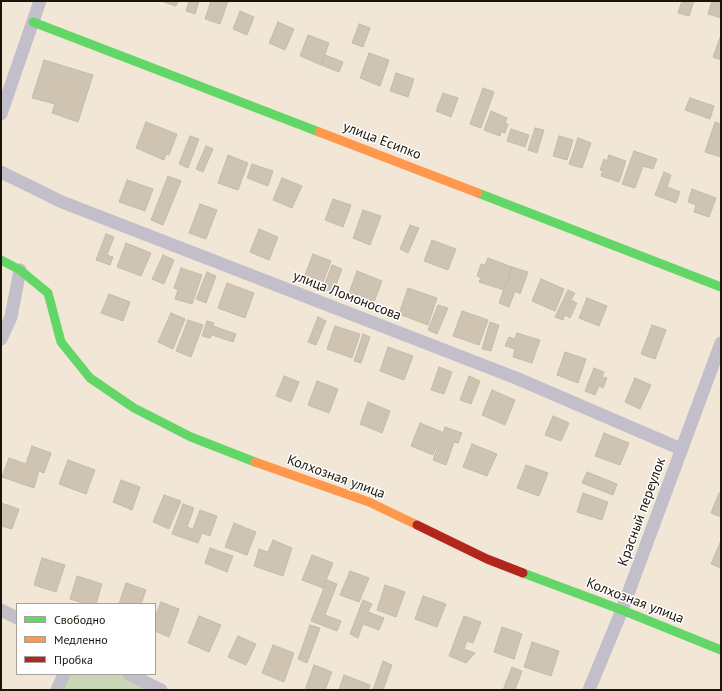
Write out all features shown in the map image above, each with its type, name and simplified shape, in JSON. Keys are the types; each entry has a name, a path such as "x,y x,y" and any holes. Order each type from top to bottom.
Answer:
{"street":[{"path":"1,114 40,1"},
{"name":"улица Есипко","path":"33,22 721,287"},
{"name":"улица Ломоносова","path":"1,172 62,202 516,378 682,449"},
{"name":"Колхозная улица","path":"1,260 20,270 48,293 61,342 90,378 134,408 191,437 248,460 369,502 487,559 622,610 721,650"},
{"path":"1,339 11,317 20,270"},
{"name":"Красный переулок","path":"589,690 622,610 721,343"},
{"path":"1,610 16,618"},
{"path":"57,690 64,675"},
{"path":"131,675 161,690"}],"green space":[{"path":"64,675 131,675 161,690 57,690"}],"building":[{"path":"161,1 178,1 176,6"},
{"path":"189,1 199,1 195,14 186,11"},
{"path":"211,1 228,1 220,24 205,19"},
{"path":"682,1 694,1 689,16 678,13"},
{"path":"712,1 721,1 721,18 708,14"},
{"path":"240,11 254,17 247,35 233,29"},
{"path":"278,22 294,29 285,50 269,43"},
{"path":"359,24 370,28 363,47 352,43"},
{"path":"308,35 329,43 321,65 300,56"},
{"path":"721,35 721,60 713,57"},
{"path":"369,53 389,60 380,86 360,78"},
{"path":"325,55 343,62 339,72 321,65"},
{"path":"44,60 93,75 78,122 52,113 55,104 32,98"},
{"path":"396,73 414,79 408,97 390,91"},
{"path":"483,88 494,92 481,128 470,124"},
{"path":"443,93 458,98 451,117 436,111"},
{"path":"690,98 714,106 710,119 685,110"},
{"path":"491,111 507,118 505,123 508,124 505,133 501,132 500,136 484,130"},
{"path":"146,122 177,134 169,155 166,154 164,160 136,148"},
{"path":"715,122 721,124 721,157 705,152"},
{"path":"535,128 544,130 537,153 528,150"},
{"path":"511,129 529,135 525,147 507,141"},
{"path":"190,136 199,139 188,168 179,164"},
{"path":"559,136 573,140 567,160 553,156"},
{"path":"578,138 591,143 582,168 569,164"},
{"path":"206,146 213,149 203,172 196,169"},
{"path":"634,151 657,159 653,169 643,166 635,188 622,184"},
{"path":"228,155 248,163 238,190 218,183"},
{"path":"609,155 626,161 619,182 601,176 603,171 600,170 604,159 607,161"},
{"path":"252,164 273,171 268,186 247,178"},
{"path":"664,172 671,175 667,187 680,192 676,203 655,195"},
{"path":"168,176 181,181 163,225 151,220"},
{"path":"282,178 302,186 292,208 273,200"},
{"path":"127,180 153,189 145,211 119,202"},
{"path":"692,189 716,198 709,217 694,212 696,205 688,202"},
{"path":"333,199 351,205 343,227 325,220"},
{"path":"200,204 217,210 206,239 189,233"},
{"path":"363,210 381,216 370,245 353,238"},
{"path":"410,225 419,228 408,253 400,249"},
{"path":"259,229 278,237 269,260 250,252"},
{"path":"106,234 114,237 107,255 113,257 110,265 96,260"},
{"path":"432,240 456,249 448,270 424,261"},
{"path":"126,243 151,253 141,276 117,267"},
{"path":"313,254 331,261 323,282 305,275"},
{"path":"163,255 174,260 164,284 152,279"},
{"path":"488,258 512,267 504,290 479,282 481,278 477,276 481,264 485,265"},
{"path":"332,265 342,269 333,292 323,289"},
{"path":"512,267 528,272 520,294 515,291 509,307 499,303"},
{"path":"181,268 202,275 192,304 175,299 178,290 174,288"},
{"path":"357,271 382,281 374,302 349,293"},
{"path":"207,272 216,276 206,303 196,299"},
{"path":"541,279 564,289 555,311 532,301"},
{"path":"227,283 254,293 245,318 218,308"},
{"path":"408,288 437,298 428,325 399,314"},
{"path":"568,290 575,293 571,300 577,303 570,318 565,315 563,320 555,317"},
{"path":"109,294 130,302 123,321 101,313"},
{"path":"587,298 607,306 599,326 579,318"},
{"path":"438,305 448,308 437,334 428,330"},
{"path":"462,311 488,320 479,345 453,336"},
{"path":"171,313 185,319 173,349 158,342"},
{"path":"318,317 326,321 316,345 308,342"},
{"path":"188,320 203,325 191,357 176,351"},
{"path":"207,321 214,323 213,326 236,334 233,342 212,335 210,338 202,336"},
{"path":"490,322 499,325 491,351 482,349"},
{"path":"652,325 666,330 655,359 641,354"},
{"path":"335,326 360,334 352,358 327,349"},
{"path":"517,333 540,340 532,363 513,357 515,349 505,346 509,337 515,339"},
{"path":"363,334 370,337 361,363 354,361"},
{"path":"388,347 413,356 404,380 380,371"},
{"path":"565,352 586,359 578,383 557,375"},
{"path":"439,367 452,372 444,394 431,390"},
{"path":"594,368 604,372 602,377 607,378 603,388 599,386 595,395 585,391"},
{"path":"284,376 299,382 291,402 276,396"},
{"path":"469,376 480,381 471,404 460,400"},
{"path":"635,378 651,385 640,409 625,402"},
{"path":"317,381 338,389 329,413 308,405"},
{"path":"492,390 515,400 505,425 482,415"},
{"path":"368,402 390,411 382,433 360,424"},
{"path":"553,416 569,423 561,441 545,435"},
{"path":"420,423 442,432 433,455 411,446"},
{"path":"445,427 462,433 458,443 454,442 446,465 433,460"},
{"path":"604,433 629,443 620,465 595,456"},
{"path":"472,444 497,454 487,476 463,467"},
{"path":"32,446 51,453 44,473 39,471 34,488 2,477 9,458 26,464"},
{"path":"68,460 95,470 86,494 59,484"},
{"path":"526,465 548,473 539,496 517,488"},
{"path":"587,472 617,484 613,495 582,483"},
{"path":"121,480 140,487 132,510 113,502"},
{"path":"583,493 608,502 602,520 577,512"},
{"path":"719,493 721,494 721,517 711,513"},
{"path":"164,495 181,501 169,529 153,522"},
{"path":"1,503 19,509 12,529 1,526"},
{"path":"183,504 194,508 187,527 193,529 200,510 217,516 210,536 202,533 198,543 172,534"},
{"path":"234,523 256,532 247,555 225,547"},
{"path":"273,540 292,548 283,576 254,566 259,549 268,552"},
{"path":"721,543 721,568 711,564"},
{"path":"210,548 233,556 227,572 205,563"},
{"path":"312,555 333,563 323,588 302,580"},
{"path":"42,558 65,565 56,592 34,585"},
{"path":"350,571 369,578 359,602 340,595"},
{"path":"77,576 102,584 96,603 83,603 70,599"},
{"path":"327,580 337,584 325,615 341,621 337,631 311,621"},
{"path":"126,583 146,590 141,603 119,603"},
{"path":"385,585 405,592 396,617 377,610"},
{"path":"423,596 446,604 437,627 415,619"},
{"path":"363,600 372,604 368,612 384,618 379,630 363,624 358,638 350,634"},
{"path":"161,602 179,609 169,637 156,631 156,614"},
{"path":"199,616 221,625 209,652 188,643"},
{"path":"464,616 481,622 473,643 467,641 464,649 475,653 466,663 449,656"},
{"path":"310,625 320,628 307,663 298,659"},
{"path":"502,627 522,634 514,659 494,652"},
{"path":"238,636 256,644 246,665 228,657"},
{"path":"532,642 559,651 551,676 524,667"},
{"path":"273,645 294,653 284,682 262,673"},
{"path":"383,661 392,665 383,690 373,690"},
{"path":"314,665 332,672 325,690 305,690"},
{"path":"512,667 522,671 515,690 503,690"},
{"path":"344,675 370,685 368,690 339,690"}],"traffic: fast":[{"path":"33,22 319,132"},
{"path":"478,193 721,287"},
{"path":"1,260 20,270 48,293 61,342 90,378 134,408 191,437 255,462"},
{"path":"523,573 622,610 721,650"}],"traffic: slow":[{"path":"319,132 478,193"},
{"path":"255,462 369,502 417,525"}],"traffic: jam":[{"path":"417,525 487,559 523,573"}]}
